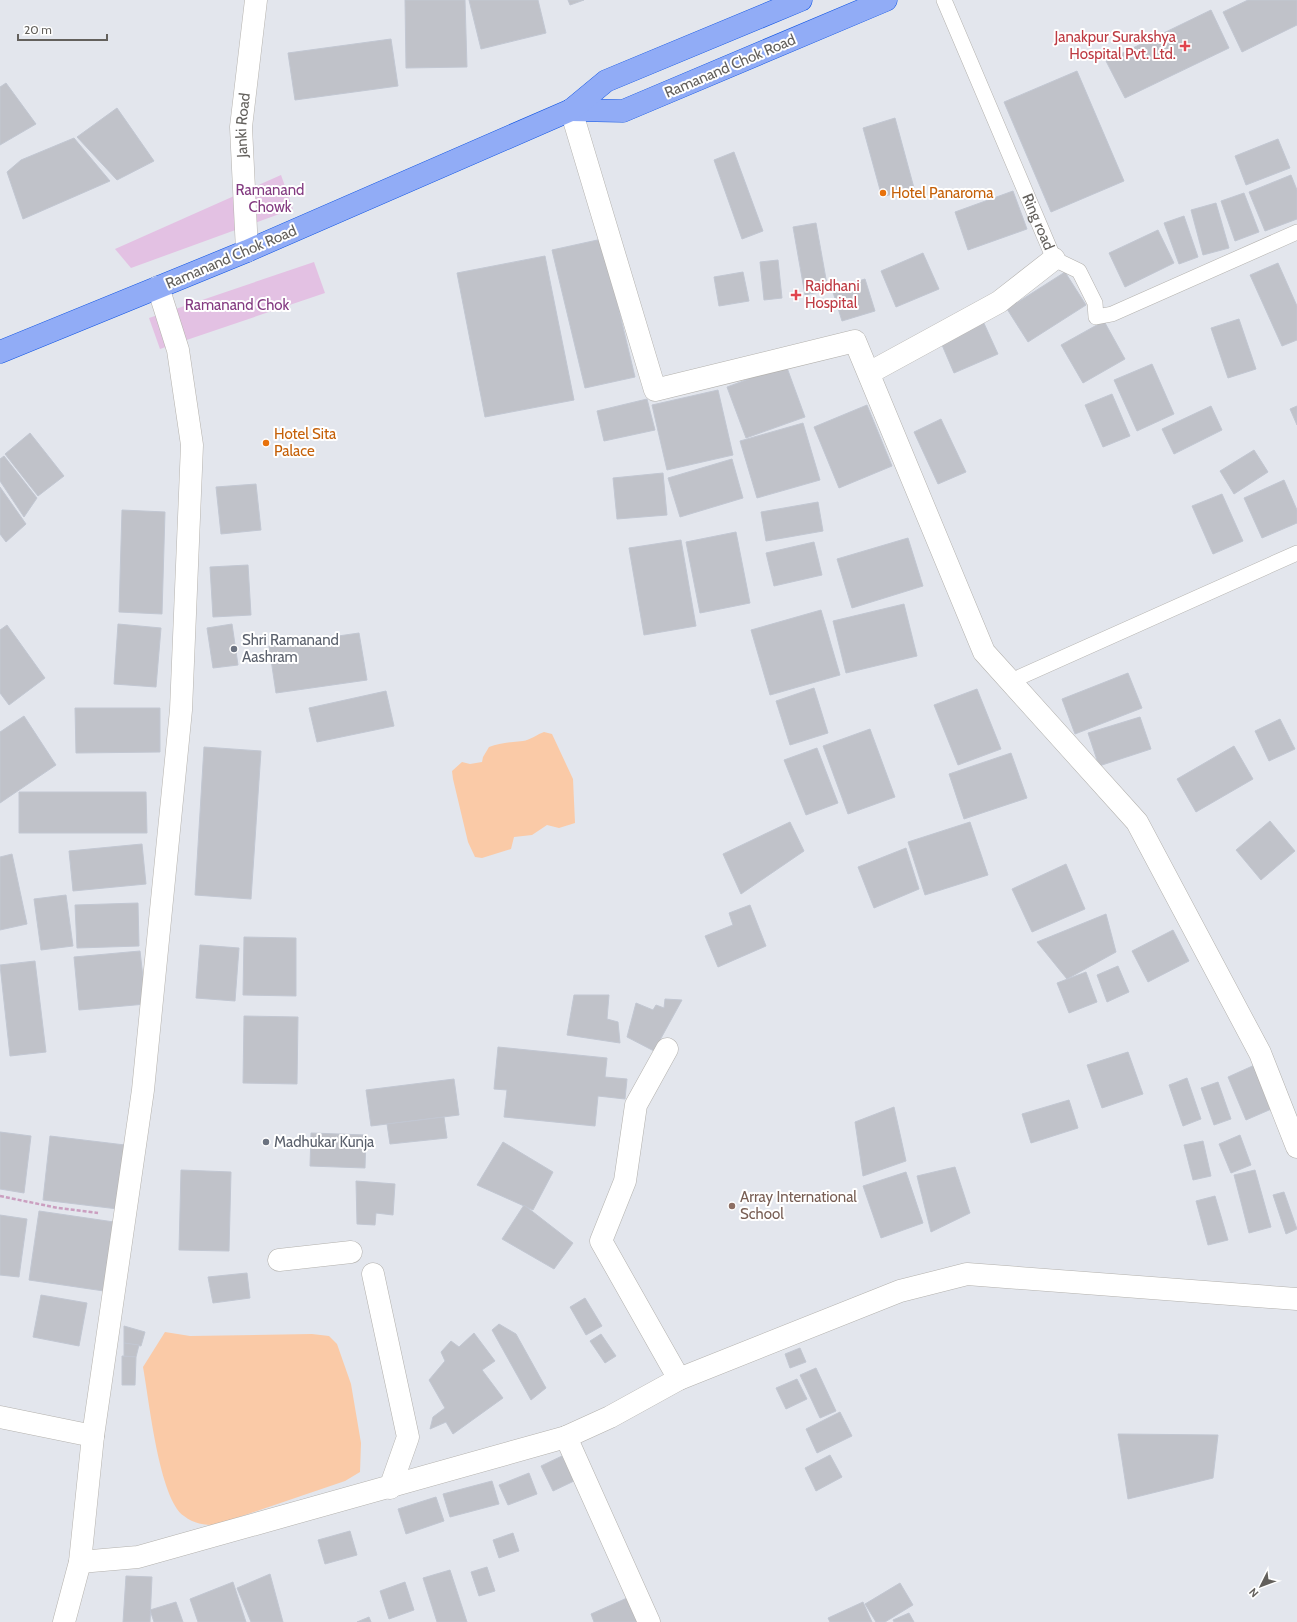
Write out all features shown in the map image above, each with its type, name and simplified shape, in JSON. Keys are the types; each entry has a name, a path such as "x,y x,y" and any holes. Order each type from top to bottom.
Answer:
{"highway":[{"name":"Ramanand Chok Road","path":"0,352 246,251 570,110 606,81 801,0"},
{"name":"Ramanand Chok Road","path":"570,110 623,111 886,0"}],"street":[{"name":"Janki Road","path":"246,251 241,126 256,0"},
{"path":"570,110 655,390 855,341 984,652 1137,822 1260,1053 1297,1147"},
{"path":"869,373 999,302 1054,259"},
{"path":"64,1622 80,1562 92,1436 143,1090 181,710 192,445 178,350 158,287"},
{"path":"667,1049 636,1105 625,1181 601,1241 679,1379"},
{"path":"279,1260 351,1252"},
{"path":"373,1274 408,1437 390,1488"},
{"path":"80,1562 138,1557 390,1488 566,1437 610,1417 679,1379 900,1290 967,1274 1297,1299"},
{"path":"0,1417 92,1436"},
{"path":"566,1437 649,1622"}],"lane":[{"name":"Ring road","path":"944,0 1054,259 1079,271 1095,303 1096,317 1112,314 1297,232"},
{"path":"1011,681 1297,553"}],"path":[{"path":"0,1196 58,1208 125,1216"}],"green space":[{"name":"Ramanand Chowk","path":"281,175 293,209 131,268 115,249"},
{"name":"Ramanand Chok","path":"314,262 325,293 160,349 149,318"}],"shaded area":[{"path":"544,732 552,734 573,779 575,823 559,828 547,825 532,835 514,837 511,849 482,858 475,857 468,842 452,771 462,762 470,764 482,762 483,757 489,747 526,740"},
{"path":"165,1332 190,1336 312,1334 329,1336 337,1344 351,1384 361,1443 360,1472 345,1481 216,1525 199,1524 184,1516 175,1506 162,1470 156,1447 143,1367"}],"building":[{"path":"405,0 465,0 467,67 406,68"},
{"path":"469,0 538,0 546,33 481,49"},
{"path":"568,0 584,0 570,5"},
{"path":"1248,0 1297,0 1297,25 1242,52 1223,12"},
{"path":"1211,10 1229,48 1125,98 1106,61"},
{"path":"391,39 398,86 295,100 288,53"},
{"path":"1077,71 1124,181 1051,212 1004,102"},
{"path":"6,83 36,124 0,145 0,87"},
{"path":"117,108 154,161 117,180 77,137"},
{"path":"895,118 914,188 882,197 863,128"},
{"path":"74,138 110,181 23,219 7,172 21,160"},
{"path":"1278,139 1290,168 1246,185 1235,156"},
{"path":"734,152 763,231 742,239 714,160"},
{"path":"1291,175 1297,190 1297,219 1265,231 1249,192"},
{"path":"1013,191 1027,229 968,250 955,212"},
{"path":"1244,193 1259,232 1235,241 1221,201"},
{"path":"1216,203 1229,248 1203,255 1191,210"},
{"path":"1184,216 1198,257 1179,264 1164,223"},
{"path":"816,223 828,290 805,295 793,227"},
{"path":"1158,230 1174,263 1125,287 1109,253"},
{"path":"602,239 635,377 585,388 552,250"},
{"path":"923,253 939,289 896,307 881,271"},
{"path":"545,256 574,400 485,417 457,273"},
{"path":"778,260 782,298 764,300 760,262"},
{"path":"1278,263 1297,306 1297,340 1282,346 1250,275"},
{"path":"743,272 749,301 719,306 714,277"},
{"path":"1065,272 1086,305 1028,342 1007,309"},
{"path":"865,279 875,311 842,321 832,289"},
{"path":"982,319 998,354 954,373 939,338"},
{"path":"1239,319 1256,369 1228,378 1211,328"},
{"path":"1104,321 1125,359 1083,383 1061,345"},
{"path":"1152,364 1174,414 1137,431 1114,380"},
{"path":"786,365 805,417 746,438 727,387"},
{"path":"718,390 733,455 667,470 652,405"},
{"path":"1112,394 1130,436 1103,447 1085,405"},
{"path":"647,399 655,430 604,441 597,411"},
{"path":"867,405 892,466 839,488 814,427"},
{"path":"1211,406 1222,430 1174,454 1162,429"},
{"path":"1297,406 1297,425 1290,409"},
{"path":"941,419 966,472 938,484 914,432"},
{"path":"803,423 820,480 757,498 740,441"},
{"path":"30,433 64,476 38,496 5,454"},
{"path":"1254,450 1268,472 1234,494 1220,471"},
{"path":"4,456 37,498 24,517 0,481 0,459"},
{"path":"732,459 743,498 680,517 668,478"},
{"path":"663,473 667,515 617,519 613,478"},
{"path":"1284,480 1297,510 1297,523 1262,538 1244,498"},
{"path":"256,484 261,530 221,534 216,487"},
{"path":"0,487 26,524 6,542 0,534"},
{"path":"1222,494 1243,541 1213,554 1192,506"},
{"path":"818,502 823,531 766,541 761,512"},
{"path":"122,510 165,512 162,614 119,612"},
{"path":"736,532 750,603 700,613 686,542"},
{"path":"908,538 923,586 852,608 837,559"},
{"path":"681,540 696,626 644,635 629,548"},
{"path":"814,542 822,575 774,586 766,553"},
{"path":"248,565 251,615 213,617 210,567"},
{"path":"904,604 917,656 846,673 833,621"},
{"path":"821,610 840,675 770,695 751,630"},
{"path":"118,624 161,628 156,687 114,684"},
{"path":"232,624 238,665 213,668 207,628"},
{"path":"7,625 45,678 9,705 0,693 0,630"},
{"path":"359,633 367,680 276,693 269,646"},
{"path":"1128,673 1142,708 1075,734 1062,699"},
{"path":"814,688 828,733 790,745 776,701"},
{"path":"977,689 1001,749 958,765 934,705"},
{"path":"386,691 394,726 317,742 309,708"},
{"path":"75,708 160,708 160,752 76,753"},
{"path":"24,716 56,765 0,803 0,732"},
{"path":"1140,717 1151,749 1099,766 1088,733"},
{"path":"1280,719 1295,749 1269,761 1255,731"},
{"path":"870,729 895,797 848,814 823,746"},
{"path":"1234,746 1253,779 1196,812 1177,779"},
{"path":"204,747 261,751 251,899 195,895"},
{"path":"817,748 838,803 806,815 784,760"},
{"path":"1011,753 1027,798 964,819 949,774"},
{"path":"19,792 146,792 147,833 19,833"},
{"path":"1270,821 1295,851 1261,880 1236,850"},
{"path":"790,822 804,851 741,894 723,854"},
{"path":"970,822 988,875 925,895 908,842"},
{"path":"142,844 146,884 73,891 69,851"},
{"path":"906,848 919,889 874,908 858,867"},
{"path":"12,854 27,924 0,930 0,857"},
{"path":"1066,864 1085,909 1032,932 1012,889"},
{"path":"66,895 73,946 41,950 34,899"},
{"path":"138,903 139,946 77,948 75,905"},
{"path":"750,905 766,946 718,967 705,936 733,925 729,913"},
{"path":"1106,914 1116,952 1067,979 1037,942"},
{"path":"1173,930 1189,961 1148,982 1132,951"},
{"path":"244,937 296,938 296,996 243,995"},
{"path":"200,945 239,948 235,1001 196,998"},
{"path":"140,951 146,1004 79,1010 74,957"},
{"path":"35,961 46,1052 10,1056 0,965"},
{"path":"1118,966 1129,992 1107,1002 1097,975"},
{"path":"1086,972 1097,1002 1069,1013 1057,983"},
{"path":"574,995 609,995 607,1019 618,1022 620,1043 567,1035"},
{"path":"665,999 682,1000 654,1051 627,1037 636,1003 653,1010 656,1005 664,1008"},
{"path":"244,1016 298,1017 297,1084 243,1083"},
{"path":"498,1047 607,1058 605,1077 627,1079 625,1099 598,1096 595,1126 504,1117 507,1090 494,1089"},
{"path":"1128,1052 1143,1094 1102,1108 1087,1065"},
{"path":"1257,1064 1276,1107 1246,1120 1228,1077"},
{"path":"1187,1078 1201,1119 1183,1126 1169,1085"},
{"path":"454,1079 459,1115 371,1126 366,1090"},
{"path":"1218,1082 1231,1119 1214,1125 1201,1088"},
{"path":"1069,1100 1078,1128 1031,1143 1022,1114"},
{"path":"894,1107 906,1161 863,1176 855,1122"},
{"path":"444,1117 447,1138 390,1144 387,1124"},
{"path":"0,1132 31,1136 24,1193 0,1189"},
{"path":"311,1133 366,1135 365,1168 310,1166"},
{"path":"1240,1135 1251,1165 1231,1173 1219,1144"},
{"path":"50,1136 125,1145 118,1209 43,1200"},
{"path":"1203,1141 1211,1176 1193,1180 1184,1145"},
{"path":"503,1142 553,1172 533,1210 477,1185"},
{"path":"955,1167 970,1213 931,1232 917,1176"},
{"path":"181,1170 231,1172 229,1251 179,1250"},
{"path":"1255,1170 1271,1227 1249,1233 1234,1175"},
{"path":"906,1172 923,1223 881,1238 863,1186"},
{"path":"356,1181 395,1184 393,1215 376,1213 375,1225 357,1224"},
{"path":"1284,1192 1297,1229 1286,1234 1273,1195"},
{"path":"1215,1196 1228,1240 1208,1245 1196,1201"},
{"path":"524,1205 573,1243 554,1269 502,1239"},
{"path":"39,1211 114,1222 104,1291 29,1280"},
{"path":"0,1215 27,1219 19,1277 0,1275"},
{"path":"247,1273 250,1298 213,1303 208,1277"},
{"path":"41,1295 87,1303 79,1346 33,1337"},
{"path":"585,1298 602,1326 586,1335 570,1307"},
{"path":"499,1324 516,1334 546,1388 531,1400 492,1330"},
{"path":"124,1326 145,1332 141,1346 124,1343"},
{"path":"474,1333 495,1361 482,1370 503,1398 453,1434 446,1422 430,1429 433,1417 445,1408 429,1380 445,1361 441,1352 451,1341 459,1347"},
{"path":"601,1334 616,1356 605,1363 590,1341"},
{"path":"124,1343 139,1345 136,1357 124,1356"},
{"path":"800,1348 806,1362 790,1368 785,1354"},
{"path":"122,1356 136,1357 135,1385 122,1385"},
{"path":"816,1368 836,1411 820,1418 800,1375"},
{"path":"797,1379 807,1399 786,1409 776,1388"},
{"path":"840,1412 852,1436 817,1453 806,1429"},
{"path":"1118,1434 1218,1435 1213,1478 1128,1499"},
{"path":"830,1455 842,1477 816,1491 805,1468"},
{"path":"562,1456 574,1481 553,1491 541,1466"},
{"path":"529,1473 537,1494 508,1505 499,1485"},
{"path":"492,1481 499,1504 450,1517 443,1494"},
{"path":"436,1497 444,1521 406,1534 398,1509"},
{"path":"350,1531 357,1555 325,1564 318,1540"},
{"path":"513,1533 519,1551 499,1558 493,1540"},
{"path":"487,1567 495,1591 479,1596 471,1572"},
{"path":"450,1570 467,1622 437,1622 423,1578"},
{"path":"270,1574 283,1622 251,1622 237,1588"},
{"path":"126,1576 152,1577 150,1622 123,1622"},
{"path":"233,1582 246,1622 198,1622 190,1599"},
{"path":"405,1582 414,1610 389,1619 380,1591"},
{"path":"900,1583 913,1605 885,1622 876,1622 865,1604"},
{"path":"627,1598 637,1622 594,1622 591,1614"},
{"path":"176,1602 183,1622 154,1622 150,1610"},
{"path":"863,1602 872,1622 830,1622 828,1618"},
{"path":"909,1613 914,1622 894,1622 893,1620"},
{"path":"369,1617 371,1622 357,1622"}],"place":[{"name":"Janakpur Surakshya Hospital Pvt. Ltd.","path":"1185,46"},
{"name":"Hotel Panaroma","path":"883,193"},
{"name":"Rajdhani Hospital","path":"796,295"},
{"name":"Hotel Sita Palace","path":"266,443"},
{"name":"Shri Ramanand Aashram","path":"234,649"},
{"name":"Madhukar Kunja","path":"266,1142"},
{"name":"Array International School","path":"732,1206"}]}
